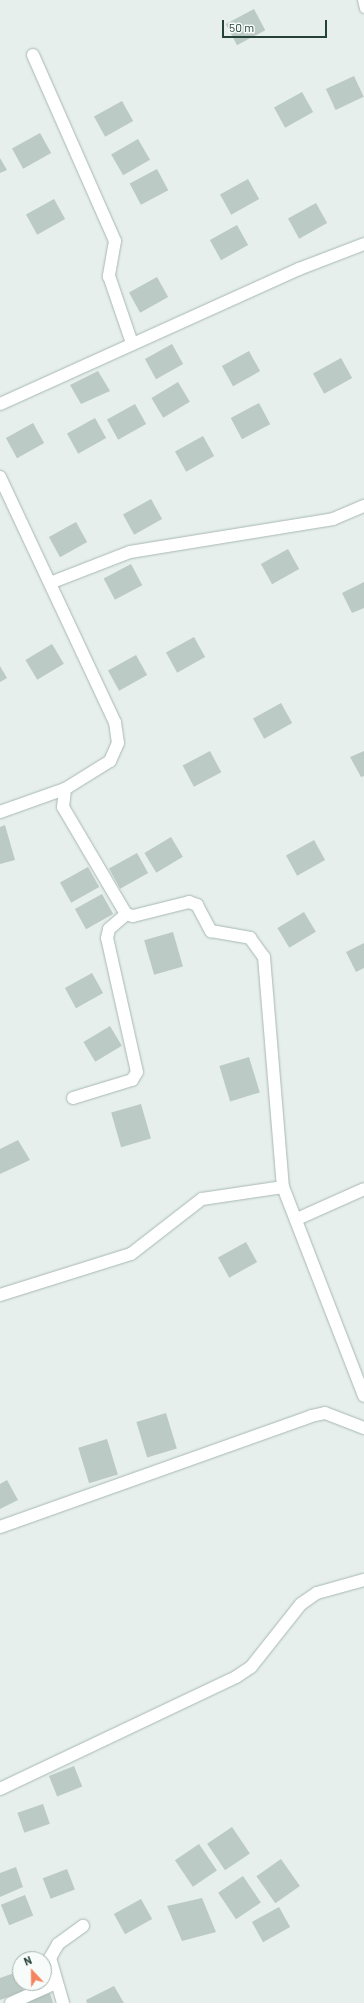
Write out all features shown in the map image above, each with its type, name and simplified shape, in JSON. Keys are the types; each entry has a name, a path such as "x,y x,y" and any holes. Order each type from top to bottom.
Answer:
{"street":[{"path":"33,55 115,241 109,276 132,343"},
{"path":"0,404 132,343 299,269 364,244"},
{"path":"0,477 115,722 118,743 110,761 65,789 0,812"},
{"path":"50,583 130,552 333,519 364,506"},
{"path":"65,789 63,807 126,914 133,916 189,902 197,905 212,932 250,938 264,957 283,1187 297,1219 364,1396"},
{"path":"73,1098 128,1082 137,1072 107,938 109,929 126,914"},
{"path":"0,1295 131,1254 202,1199 283,1187"},
{"path":"297,1219 364,1189"},
{"path":"0,1527 325,1412 364,1428"},
{"path":"0,1789 236,1677 251,1667 301,1604 317,1593 364,1580"},
{"path":"63,2003 50,1966 53,1950 83,1926"},
{"path":"11,2003 56,1983"}],"lane":[{"path":"362,0 364,9"}],"building":[{"path":"254,9 265,30 237,45 226,24"},
{"path":"354,76 364,97 336,110 326,89"},
{"path":"302,92 313,112 285,128 274,108"},
{"path":"122,101 133,121 105,137 94,117"},
{"path":"40,133 51,153 23,169 12,149"},
{"path":"138,139 150,160 123,175 111,154"},
{"path":"0,158 7,170 0,173"},
{"path":"157,169 168,190 141,205 130,184"},
{"path":"248,179 259,199 231,215 220,195"},
{"path":"54,199 65,219 37,235 26,215"},
{"path":"316,203 327,223 299,239 288,219"},
{"path":"237,225 248,245 221,260 210,240"},
{"path":"157,277 168,297 140,313 129,293"},
{"path":"172,344 183,364 156,379 145,359"},
{"path":"249,351 260,371 233,386 222,366"},
{"path":"341,358 352,378 324,394 313,374"},
{"path":"98,371 110,391 81,404 70,385"},
{"path":"178,382 190,402 163,418 151,398"},
{"path":"259,403 270,424 242,439 231,418"},
{"path":"135,404 146,424 118,440 107,420"},
{"path":"95,418 106,438 78,454 67,434"},
{"path":"33,423 44,443 17,458 6,438"},
{"path":"203,436 214,456 186,472 175,452"},
{"path":"151,499 162,519 134,535 123,515"},
{"path":"76,522 87,542 60,557 49,537"},
{"path":"288,549 299,569 272,584 261,564"},
{"path":"131,564 142,585 115,600 104,579"},
{"path":"364,582 364,608 352,613 342,593"},
{"path":"194,637 205,657 177,673 166,653"},
{"path":"52,644 64,664 37,680 25,660"},
{"path":"136,655 147,675 119,691 108,671"},
{"path":"0,666 7,678 0,682"},
{"path":"281,703 292,723 264,739 253,719"},
{"path":"210,751 221,772 194,787 183,766"},
{"path":"364,751 364,776 361,777 350,757"},
{"path":"5,825 15,860 0,864 0,827"},
{"path":"171,837 183,857 156,873 144,853"},
{"path":"314,840 325,860 297,876 286,856"},
{"path":"137,853 148,873 120,889 109,869"},
{"path":"88,867 99,887 71,903 60,883"},
{"path":"102,894 113,914 86,929 75,909"},
{"path":"304,912 316,932 289,948 277,928"},
{"path":"173,932 183,967 154,975 144,940"},
{"path":"364,943 364,968 356,972 346,952"},
{"path":"92,973 103,993 76,1008 65,988"},
{"path":"110,1026 122,1046 95,1062 83,1042"},
{"path":"249,1057 260,1092 230,1101 219,1066"},
{"path":"141,1104 151,1139 121,1147 111,1113"},
{"path":"18,1140 30,1160 0,1174 0,1149"},
{"path":"246,1242 257,1262 229,1278 218,1258"},
{"path":"166,1413 177,1448 147,1457 136,1422"},
{"path":"107,1439 118,1474 89,1483 78,1448"},
{"path":"7,1480 18,1500 0,1509 0,1484"},
{"path":"74,1766 82,1786 57,1797 49,1776"},
{"path":"43,1804 50,1824 24,1833 17,1813"},
{"path":"232,1827 250,1854 225,1870 207,1844"},
{"path":"199,1844 217,1871 193,1887 175,1860"},
{"path":"281,1859 300,1886 275,1903 256,1876"},
{"path":"16,1867 23,1887 0,1897 0,1873"},
{"path":"67,1869 75,1890 51,1899 43,1878"},
{"path":"243,1876 261,1903 236,1919 218,1893"},
{"path":"25,1895 33,1915 9,1925 1,1905"},
{"path":"202,1898 216,1932 182,1941 167,1906"},
{"path":"141,1899 152,1919 125,1934 114,1914"},
{"path":"279,1907 290,1927 263,1942 252,1922"},
{"path":"12,1974 12,1991 24,1991 0,2000 0,1978"},
{"path":"114,1986 124,2003 87,2003 86,2000"},
{"path":"50,1993 53,2003 24,2003"}]}
